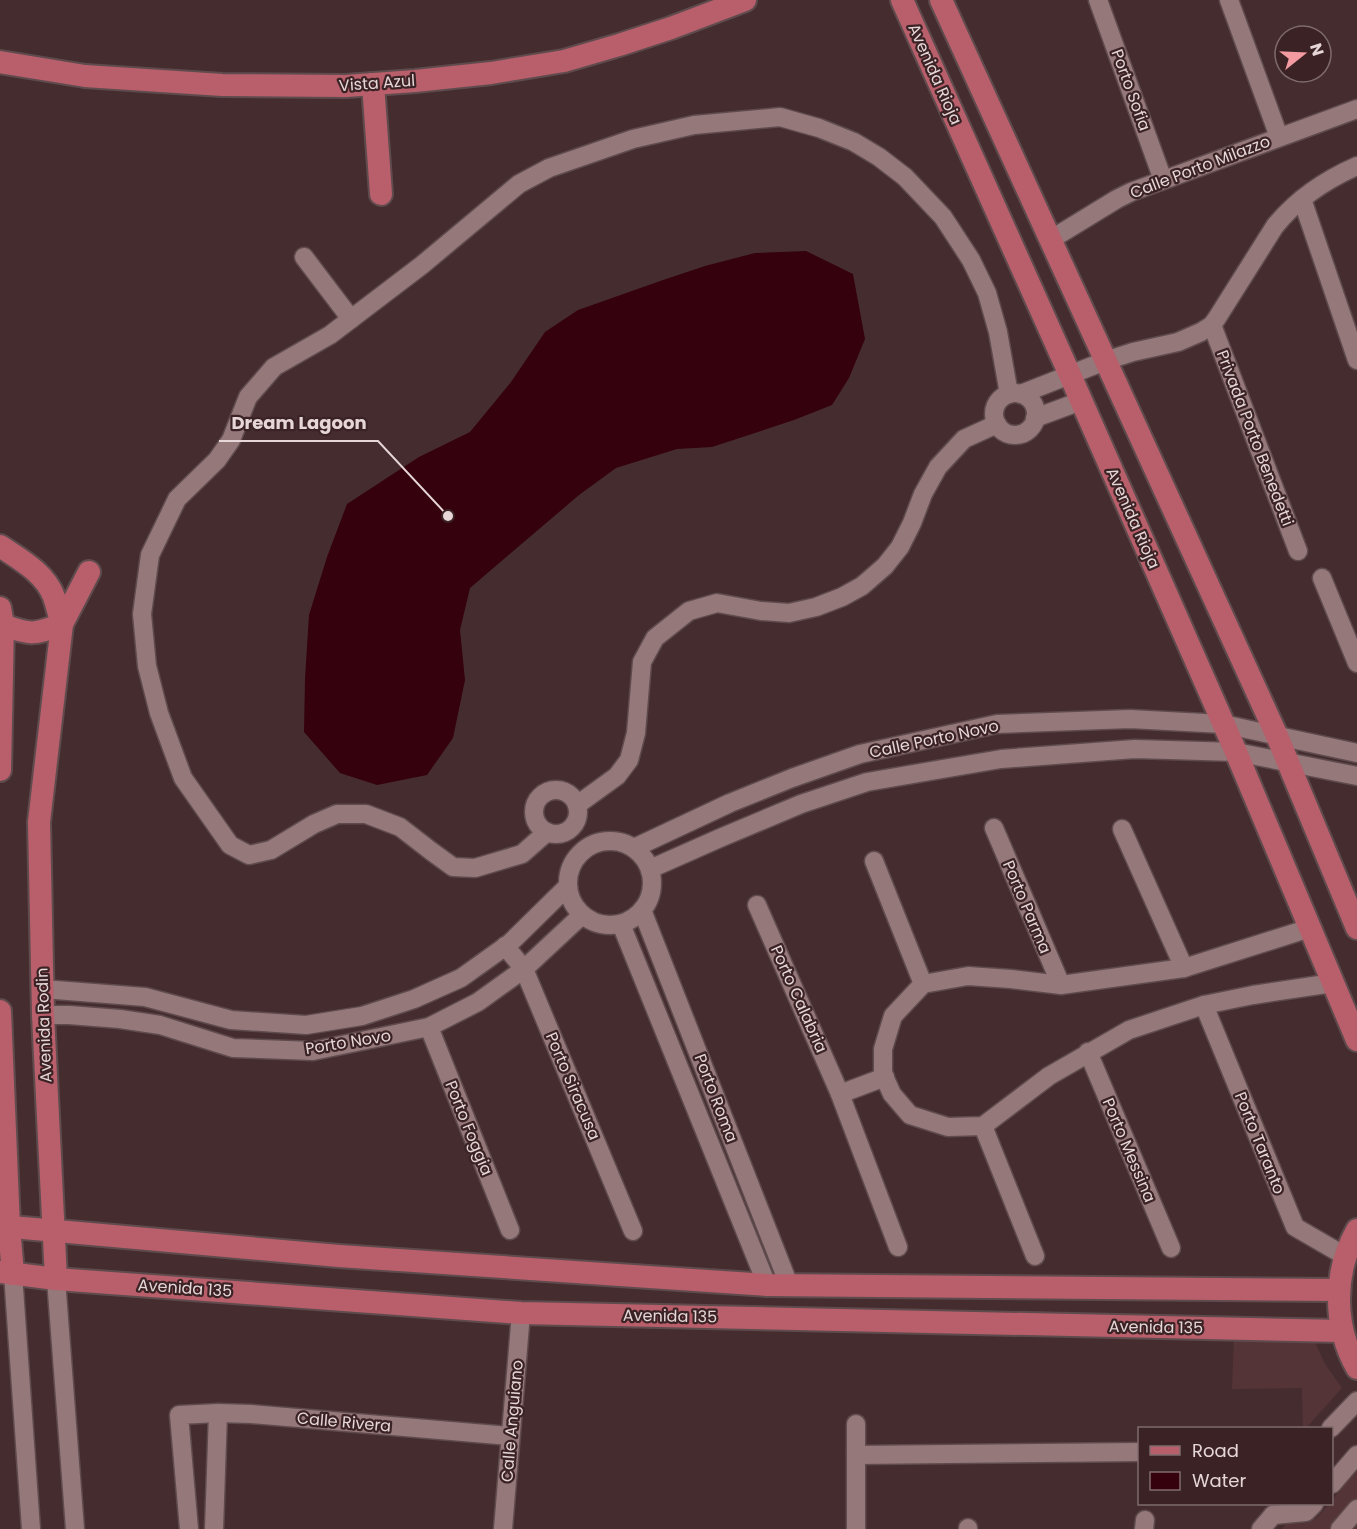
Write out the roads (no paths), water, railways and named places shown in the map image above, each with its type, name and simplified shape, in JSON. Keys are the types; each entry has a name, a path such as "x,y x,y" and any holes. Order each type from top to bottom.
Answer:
{"main road":[{"name":"Vista Azul","path":"0,62 85,76 222,85 346,86 373,84 491,73 564,61 661,31 745,0"},
{"name":"Avenida Rioja","path":"902,0 1236,752 1357,1040"},
{"path":"940,0 1276,736 1357,928"},
{"path":"373,84 381,194"},
{"name":"Avenida Rodin","path":"0,546 26,563 44,579 54,596 62,624 39,822 43,1015 56,1279"},
{"path":"1,616 21,632 40,633 62,624 89,572"},
{"path":"0,770 1,616"},
{"path":"0,1011 6,1273"},
{"path":"4,1226 351,1256 767,1284 1339,1290"},
{"path":"1357,1230 1345,1256 1339,1290 1342,1331 1357,1368"},
{"name":"Avenida 135","path":"6,1273 56,1279 520,1313 1342,1331"}],"street":[{"name":"Porto Sofia","path":"1098,0 1163,180"},
{"path":"1229,0 1279,137"},
{"name":"Calle Porto Milazzo","path":"1050,240 1117,199 1357,109"},
{"path":"547,832 522,854 475,868 453,867 400,827 366,814 338,814 314,824 271,850 249,855 231,845 183,778 159,713 147,666 142,614 150,555 177,499 217,460 231,440 248,397 274,367 330,335 422,265 519,184 549,168 633,139 694,125 780,117 819,128 863,147 905,177 943,217 972,260 987,293 1015,394"},
{"path":"1015,394 1029,399 1035,408 1035,418 1029,429 1018,435 1006,433 997,424 994,415 996,406 1002,398 1133,352 1190,338 1212,325 1286,212 1337,175 1357,166"},
{"path":"1302,199 1357,360"},
{"path":"304,257 351,319"},
{"name":"Privada Porto Benedetti","path":"1212,325 1298,551"},
{"path":"1035,418 1081,401"},
{"path":"577,805 617,776 629,760 636,732 642,662 655,638 689,611 717,603 761,611 789,613 816,607 862,586 885,566 900,547 912,524 922,494 938,467 964,439 997,424"},
{"path":"1322,578 1357,663"},
{"name":"Calle Porto Novo","path":"634,848 730,803 860,754 997,724 1130,719 1223,724 1357,753"},
{"name":"Calle Porto Novo","path":"650,869 801,804 867,782 1001,759 1135,749 1236,752 1357,776"},
{"path":"562,791 574,798 577,805 578,819 574,826 562,834 547,832 537,822 535,808 537,802 548,792 562,791"},
{"name":"Porto Parma","path":"994,828 1061,985"},
{"path":"1122,829 1184,968"},
{"path":"608,840 622,842 634,848 644,858 650,869 652,884 649,898 642,910 632,919 621,924 607,925 594,922 582,915 575,907 567,887 568,873 573,860 595,843 608,840"},
{"path":"874,861 923,984"},
{"name":"Porto Novo","path":"43,989 145,996 231,1020 306,1025 362,1016 414,999 460,978 505,946 567,887"},
{"name":"Porto Calabria","path":"757,905 840,1094 898,1247"},
{"name":"Porto Roma","path":"642,910 789,1285"},
{"name":"Porto Novo","path":"43,1015 110,1018 160,1025 233,1048 313,1051 429,1028 478,1002 524,969 582,915"},
{"name":"Porto Roma","path":"621,924 767,1284"},
{"path":"1310,928 1184,968 1061,985 968,976 923,984 893,1016 883,1048 883,1074 892,1094 910,1115 948,1127 983,1126 1049,1076 1130,1029 1204,1005 1333,983"},
{"name":"Porto Siracusa","path":"505,946 524,969 633,1231"},
{"name":"Porto Taranto","path":"1204,1005 1295,1227 1345,1256"},
{"name":"Porto Foggia","path":"429,1028 510,1230"},
{"name":"Porto Messina","path":"1088,1052 1171,1248"},
{"path":"840,1094 885,1077"},
{"path":"983,1126 1035,1256"},
{"path":"748,1238 768,1230"},
{"path":"6,1273 31,1529"},
{"name":"Avenida Rodin","path":"56,1279 75,1529"},
{"name":"Calle Anguiano","path":"503,1529 520,1313"},
{"path":"1332,1427 1357,1401"},
{"path":"214,1529 218,1413"},
{"name":"Calle Rivera","path":"189,1529 179,1415 251,1414 510,1436"},
{"path":"856,1424 856,1528"},
{"path":"856,1455 1138,1452"},
{"path":"1333,1456 1352,1461 1333,1483"},
{"path":"1269,1516 1306,1512 1312,1505"},
{"path":"1340,1529 1357,1509"}],"water":[{"path":"806,251 853,274 865,339 849,378 832,405 712,447 677,449 616,468 579,495 470,588 460,630 465,680 453,738 427,775 377,785 340,773 304,732 305,679 309,615 347,504 419,457 470,432 511,382 545,332 578,310 705,266 755,253"}],"place":[{"name":"Dream Lagoon","path":"448,516"}]}
